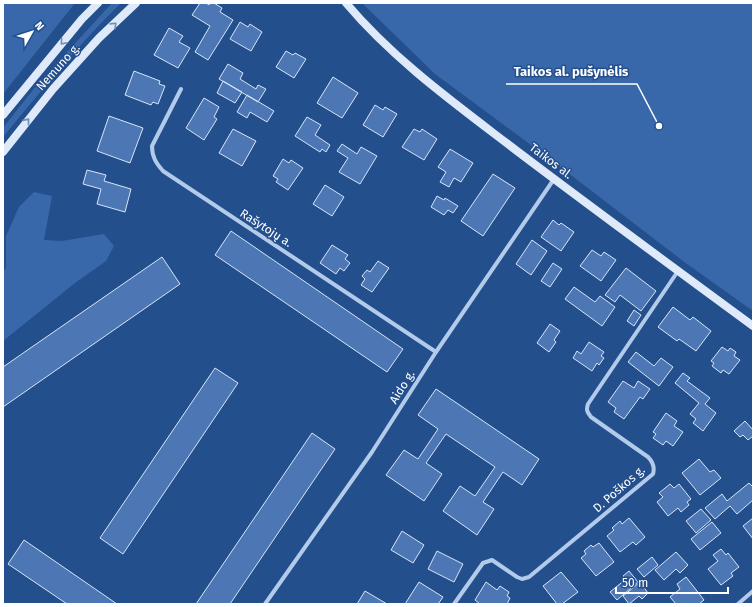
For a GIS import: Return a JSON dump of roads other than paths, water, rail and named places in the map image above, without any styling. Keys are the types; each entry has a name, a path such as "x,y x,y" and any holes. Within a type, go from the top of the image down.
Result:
{"main road":[{"name":"Nemuno g.","path":"3,115 82,19 98,3"},
{"name":"Nemuno g.","path":"3,152 53,89 100,38 136,3"},
{"name":"Taikos al.","path":"346,3 357,17 405,64 431,86 753,326"}],"street":[{"name":"Rašytojų a.","path":"181,89 152,146 155,161 163,171 436,352"},
{"name":"Aido g.","path":"266,602 372,452 436,352 554,179"},
{"name":"D. Poškos g.","path":"454,604 483,563 492,560 517,577 522,579 529,577 653,474 654,464 648,457 591,417 587,413 587,409 592,397 678,270"},
{"path":"738,604 753,591"},
{"path":"266,602 272,604"}],"place":[{"name":"Taikos al. pušynėlis","path":"659,126"}]}
